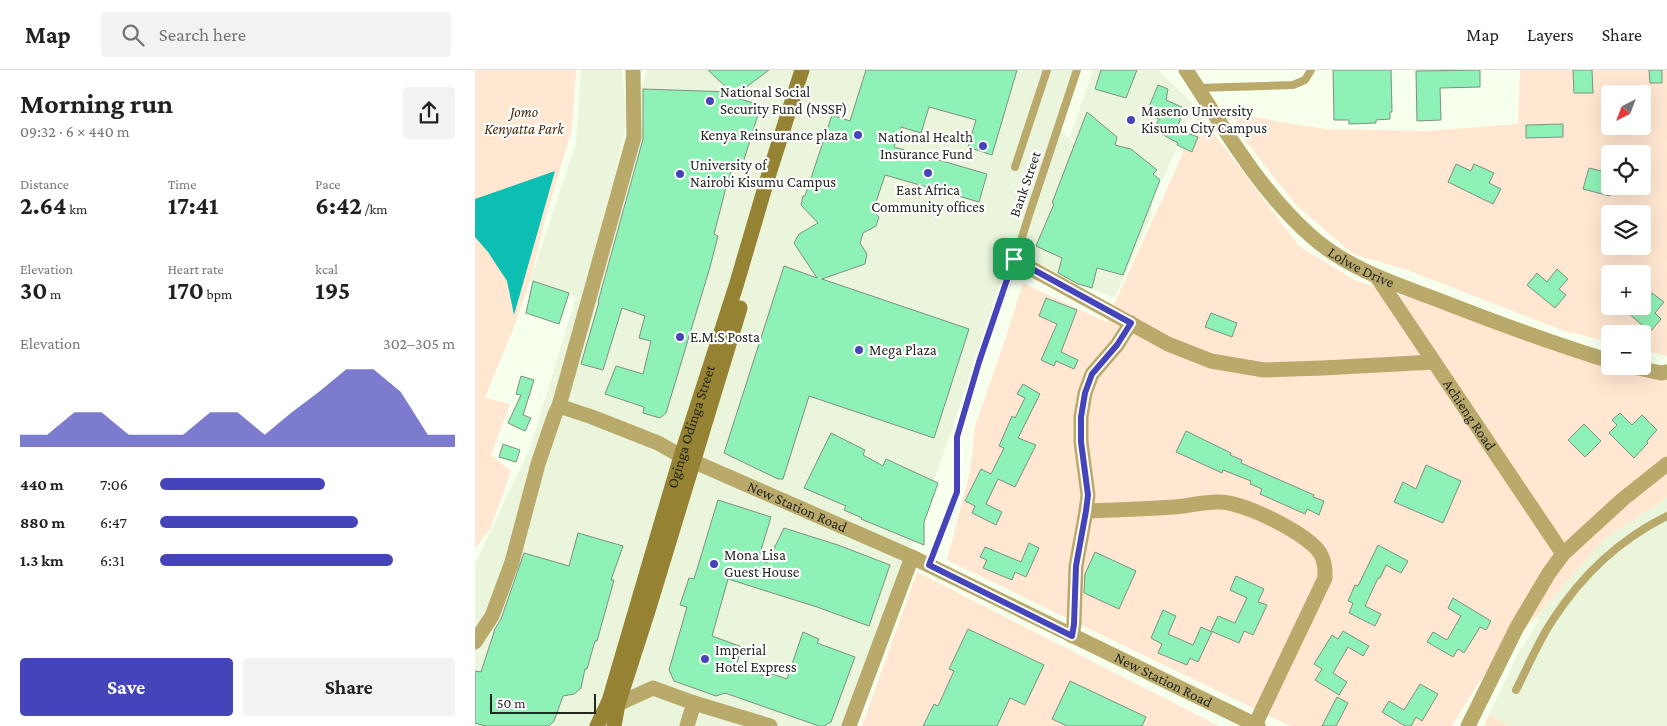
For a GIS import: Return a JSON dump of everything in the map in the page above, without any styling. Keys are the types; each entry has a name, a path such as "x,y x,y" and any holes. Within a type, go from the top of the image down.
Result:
{"main road":[{"name":"Oginga Odinga Street","path":"597,726 614,702 648,612 687,459 768,177 803,70"},
{"name":"Oginga Odinga Street","path":"687,459 813,70"},
{"name":"Oginga Odinga Street","path":"613,726 614,702"}],"street":[{"path":"475,642 492,616 512,562 538,464 559,406 634,137 633,70"},
{"name":"Lolwe Drive","path":"1187,70 1251,169 1279,203 1312,237 1349,263 1377,277 1547,342 1601,359"},
{"path":"1014,259 1168,344 1211,361 1265,370 1434,362"},
{"name":"Achieng Road","path":"1377,277 1563,554"},
{"path":"1072,636 1076,566 1088,495 1081,442 1081,417 1085,393 1092,374 1117,345 1131,323"},
{"path":"1651,371 1667,372"},
{"name":"New Station Road","path":"559,406 658,443 687,459 913,557 1257,725"},
{"path":"1468,726 1517,627 1549,573 1563,554 1623,499 1667,464"},
{"path":"1086,511 1175,507 1218,502 1234,503 1283,525 1307,539 1319,553 1325,566 1325,578 1257,725"},
{"path":"849,726 913,557"},
{"path":"614,702 653,688 694,703 770,726"},
{"path":"687,726 694,703"}],"lane":[{"path":"1015,167 1047,70"},
{"name":"Bank Street","path":"929,565 957,492 957,437 979,362 1077,70"},
{"path":"1198,88 1293,85 1305,80 1311,70"},
{"path":"1516,690 1551,623 1574,590 1599,562 1628,540 1667,516"}],"shaded area":[{"path":"581,70 622,70 627,122 616,167 647,70 1073,70 1057,128 1119,182 1070,137 1093,70 1158,70 1193,104 1164,178 1132,193 1153,212 1115,297 1009,262 850,726 475,726 475,564 530,448 576,297 530,281 576,144"},
{"path":"1667,487 1667,726 1484,726 1520,649 1524,646 1538,621 1535,614 1568,569"}],"green space":[{"name":"Jomo Kenyatta Park","path":"475,70 576,70 572,129 545,220 530,281 514,327 485,398 510,404 491,455 511,471 491,527 475,549"},
{"path":"1520,70 1667,70 1667,356 1651,352 1651,325 1601,325 1601,340 1564,331 1407,270 1353,254 1296,205 1241,135 1235,114 1324,129 1427,131 1518,124"},
{"path":"1199,114 1299,246 1354,280 1601,359 1601,375 1651,375 1651,372 1667,376 1667,498 1605,538 1479,682 1452,726 1290,726 947,560 970,472 975,426 1023,283 1106,322"},
{"path":"917,572 1219,726 862,726"},
{"path":"1489,714 1508,725 1509,726 1484,726"}],"water":[{"path":"555,171 514,315 507,281 488,252 475,237 475,199"}],"building":[{"path":"708,70 769,70 733,97 761,105 742,166 734,164 727,184 714,234 718,236 710,267 666,413 660,418 643,413 644,407 605,394 616,366 643,374 651,341 639,338 645,316 622,308 603,370 581,364 643,139 643,89 731,92"},
{"path":"866,70 1017,70 992,155 968,147 976,120 929,107 921,133 901,127 894,147 987,174 979,202 885,175 873,211 879,217 876,226 863,233 860,243 867,254 865,264 822,279 969,329 934,438 809,396 783,479 778,479 724,453 784,266 817,278 794,243 799,234 818,223 801,205 803,196 805,196 832,115 850,121"},
{"path":"1101,70 1137,70 1126,98 1095,89"},
{"path":"1333,70 1391,70 1392,112 1390,112 1390,119 1376,120 1376,123 1349,124 1349,120 1334,120"},
{"path":"1480,70 1480,87 1440,88 1441,120 1417,121 1416,71"},
{"path":"1573,70 1592,70 1593,93 1574,93"},
{"path":"1649,70 1662,70 1662,83 1650,83"},
{"path":"1158,85 1168,89 1166,100 1184,108 1177,129 1198,137 1192,152 1154,130 1159,119 1146,114"},
{"path":"1087,112 1117,137 1115,145 1131,149 1157,170 1153,174 1160,180 1123,275 1097,268 1092,288 1078,284 1058,273 1062,258 1036,246 1054,204 1052,203"},
{"path":"1563,124 1563,137 1526,138 1526,125"},
{"path":"1456,164 1471,171 1474,164 1494,173 1489,183 1501,189 1493,204 1448,182"},
{"path":"1589,168 1601,171 1601,194 1583,189"},
{"path":"1557,269 1568,279 1559,289 1566,295 1555,308 1527,285 1537,273 1547,282"},
{"path":"533,281 569,293 559,324 526,313"},
{"path":"1652,293 1664,302 1655,313 1661,319 1651,331 1651,325 1642,325 1630,315 1651,315"},
{"path":"1046,298 1077,310 1061,352 1078,360 1074,369 1056,361 1054,366 1041,360 1057,324 1039,316"},
{"path":"1211,313 1237,323 1232,337 1205,327"},
{"path":"521,376 534,380 523,415 531,418 525,431 508,423 521,395 516,394"},
{"path":"1023,384 1040,394 1018,438 1036,445 1015,487 998,479 986,504 1002,512 996,525 972,513 975,506 965,501 981,469 991,474 1004,448 999,446 1012,416 1015,418 1025,398 1017,394"},
{"path":"1620,413 1632,425 1642,415 1657,430 1634,458 1609,433 1617,425 1612,420"},
{"path":"1584,424 1601,441 1585,457 1568,440"},
{"path":"1186,431 1231,453 1230,455 1242,460 1241,463 1324,501 1319,515 1307,509 1305,514 1260,494 1262,489 1250,484 1251,481 1223,470 1222,473 1176,452"},
{"path":"831,433 865,450 863,455 883,466 886,459 938,483 924,522 924,545 861,519 844,510 846,506 804,488"},
{"path":"503,444 520,450 516,462 499,457"},
{"path":"1426,465 1461,481 1443,523 1394,502 1403,482 1416,489"},
{"path":"718,500 771,517 758,560 767,563 784,528 838,545 890,565 869,626 817,607 728,579 712,636 742,647 736,666 765,676 766,672 787,679 803,632 819,639 817,643 855,657 831,722 824,726 819,726 725,693 716,696 674,681 669,670 687,607 680,605 689,578 694,579"},
{"path":"578,533 623,546 611,580 614,580 597,641 595,641 587,669 585,669 581,688 574,694 563,696 554,721 549,726 485,726 475,723 475,671 481,672 524,553 569,566"},
{"path":"1029,543 1039,548 1026,577 1015,572 1012,580 983,568 987,560 980,557 985,547 1021,562"},
{"path":"1378,545 1408,561 1401,573 1386,565 1380,578 1378,578 1365,606 1381,614 1375,626 1349,613 1353,603 1348,601 1355,585 1358,586"},
{"path":"1095,552 1136,571 1119,609 1084,593 1085,574"},
{"path":"1236,576 1264,589 1258,602 1267,605 1253,635 1244,631 1239,643 1211,631 1218,616 1235,623 1247,598 1230,590"},
{"path":"1453,598 1491,621 1486,630 1480,627 1464,653 1458,649 1453,657 1427,642 1433,632 1447,640 1461,616 1448,608"},
{"path":"1163,610 1176,616 1168,634 1193,645 1201,627 1212,632 1198,662 1190,658 1187,665 1158,653 1162,644 1151,638"},
{"path":"968,629 1044,665 1025,705 1010,698 997,726 923,726 934,704 938,706 954,671 949,669"},
{"path":"1343,631 1369,646 1363,656 1348,647 1333,673 1347,682 1339,695 1315,680 1322,669 1314,664 1332,635 1338,639"},
{"path":"1070,681 1146,717 1142,726 1067,726 1052,719"},
{"path":"1420,684 1438,694 1422,721 1416,717 1411,726 1405,726 1382,712 1389,701 1404,710"},
{"path":"1337,697 1348,703 1336,726 1322,726"}],"place":[{"name":"National Social Security Fund (NSSF)","path":"710,101"},
{"name":"Maseno University Kisumu City Campus","path":"1131,120"},
{"name":"Kenya Reinsurance plaza","path":"858,135"},
{"name":"National Health Insurance Fund","path":"983,146"},
{"name":"East Africa Community offices","path":"928,173"},
{"name":"University of Nairobi Kisumu Campus","path":"680,174"},
{"name":"E.M.S Posta","path":"680,337"},
{"name":"Mega Plaza","path":"859,350"},
{"name":"Mona Lisa Guest House","path":"714,564"},
{"name":"Imperial Hotel Express","path":"705,659"}],"route":[{"path":"1014,259 1131,323 1117,345 1092,374 1085,393 1081,417 1081,442 1088,495 1074,580 1075,608 1072,636 929,565 957,492 957,437 993,318 1014,259"}]}
